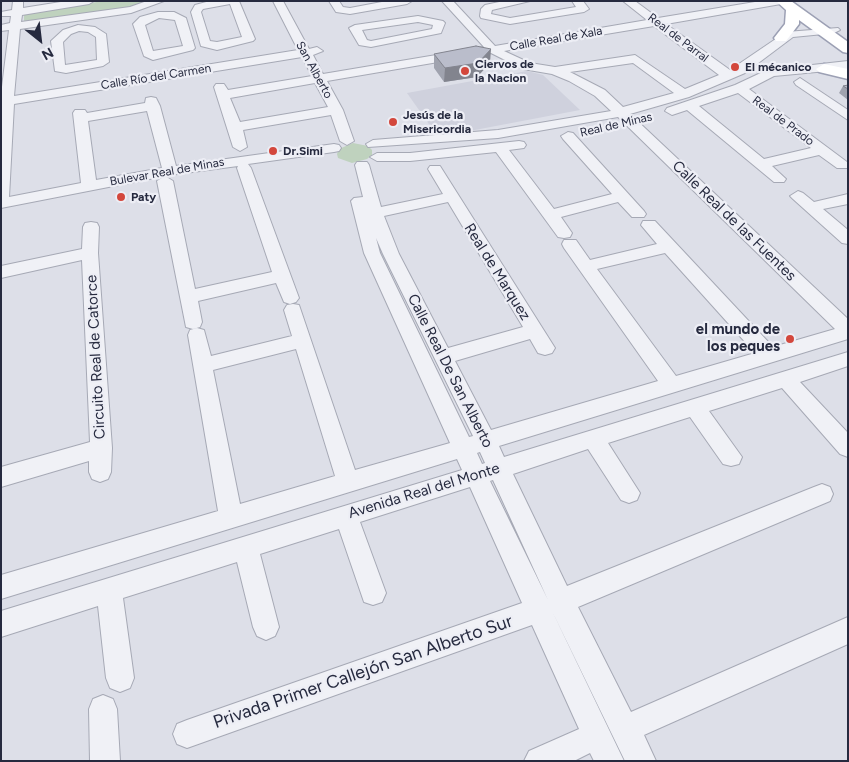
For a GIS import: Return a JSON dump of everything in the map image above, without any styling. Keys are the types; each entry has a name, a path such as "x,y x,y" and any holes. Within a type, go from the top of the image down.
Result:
{"main road":[{"path":"787,4 828,30 848,39"},
{"path":"781,38 792,24 787,4"},
{"path":"828,30 848,50"},
{"path":"824,69 848,74"}],"street":[{"path":"227,1 199,8 196,12 205,44 217,46 236,44 249,39 234,1"},
{"name":"San Alberto","path":"278,1 310,52 332,77 352,115"},
{"name":"San Alberto","path":"288,1 310,52 318,80 336,110 353,151"},
{"path":"334,1 340,10 350,11 408,1"},
{"path":"447,1 492,49 513,62 555,71 635,59 687,100 779,179"},
{"path":"486,16 486,10 489,7 525,1"},
{"path":"439,23 437,31 429,34 371,44 363,43 355,28 418,19 439,23 486,16 510,21 584,9 577,1"},
{"name":"Real de Parral","path":"628,1 728,75"},
{"path":"1,14 18,6 83,2"},
{"path":"7,27 78,23 157,2 158,15"},
{"name":"Calle Real de Xala","path":"235,127 222,91 318,80 656,22 787,4"},
{"path":"1,199 7,27 18,6"},
{"path":"158,15 174,15 180,18 189,48 153,56 148,53 139,24 144,19 158,15"},
{"path":"78,23 102,36 103,62 66,69 59,68 57,41 78,23"},
{"name":"Real de Minas","path":"687,100 760,56 781,38 790,34 828,30"},
{"name":"Calle Río del Carmen","path":"4,102 310,52"},
{"name":"Real de Minas","path":"621,196 563,137 687,100 740,88 770,73 824,69 848,65"},
{"name":"Calle Real de las Fuentes","path":"555,71 588,86 626,117 848,331"},
{"path":"800,82 848,116"},
{"name":"Real de Prado","path":"740,88 822,150"},
{"path":"89,185 81,115 152,104 168,176 188,297 204,365 231,517"},
{"path":"240,146 235,127 336,110"},
{"name":"Real de Minas","path":"353,151 626,117"},
{"path":"353,151 410,157 500,148 529,143"},
{"path":"500,148 551,215 672,385"},
{"path":"822,150 842,165"},
{"name":"Real de Prado","path":"762,164 822,150"},
{"name":"Bulevar Real de Minas","path":"1,215 168,176 353,151"},
{"name":"Bulevar Real de Minas","path":"1,203 89,185 244,168 353,151"},
{"name":"Calle Real De San Alberto","path":"353,151 390,254 498,468 603,748"},
{"name":"Calle Real De San Alberto","path":"353,151 372,253 463,448 550,606 625,729 640,761"},
{"path":"244,168 303,340 348,483"},
{"name":"Real de Marquez","path":"435,169 534,331 443,357"},
{"path":"551,215 621,196 770,356"},
{"path":"798,196 848,239"},
{"path":"375,212 451,197"},
{"path":"811,207 848,199"},
{"path":"90,253 91,227"},
{"path":"587,266 668,247"},
{"name":"Circuito Real de Catorce","path":"1,272 90,253 101,448 1,478"},
{"path":"188,297 281,276"},
{"path":"534,331 545,348"},
{"name":"Avenida Real del Monte","path":"1,587 848,331"},
{"path":"204,365 303,340"},
{"name":"Avenida Real del Monte","path":"1,624 109,592 848,359"},
{"path":"785,378 848,448"},
{"path":"694,407 731,457"},
{"path":"593,439 629,493"},
{"path":"100,472 101,448"},
{"name":"Privada Primer Callejón San Alberto Sur","path":"187,734 550,606 822,494"},
{"path":"346,516 374,593"},
{"path":"246,548 266,627"},
{"path":"109,592 120,678"},
{"path":"625,729 848,630"},
{"path":"103,709 106,761"},
{"path":"539,761 603,748"}],"shaded area":[{"path":"527,71 543,75 580,110 438,137 407,93"}],"green space":[{"path":"103,1 151,1 126,8 24,21 24,15 28,13"},
{"path":"353,143 368,146 372,150 372,155 367,159 352,163 338,158 339,149"}],"building":[{"path":"476,46 491,49 478,63 445,68 434,54"}],"place":[{"name":"El mécanico","path":"735,67"},
{"name":"Ciervos de la Nacion","path":"465,71"},
{"name":"Jesús de la Misericordia","path":"393,122"},
{"name":"Dr.Simi","path":"273,151"},
{"name":"Paty","path":"121,197"},
{"name":"el mundo de los peques","path":"790,339"}]}
